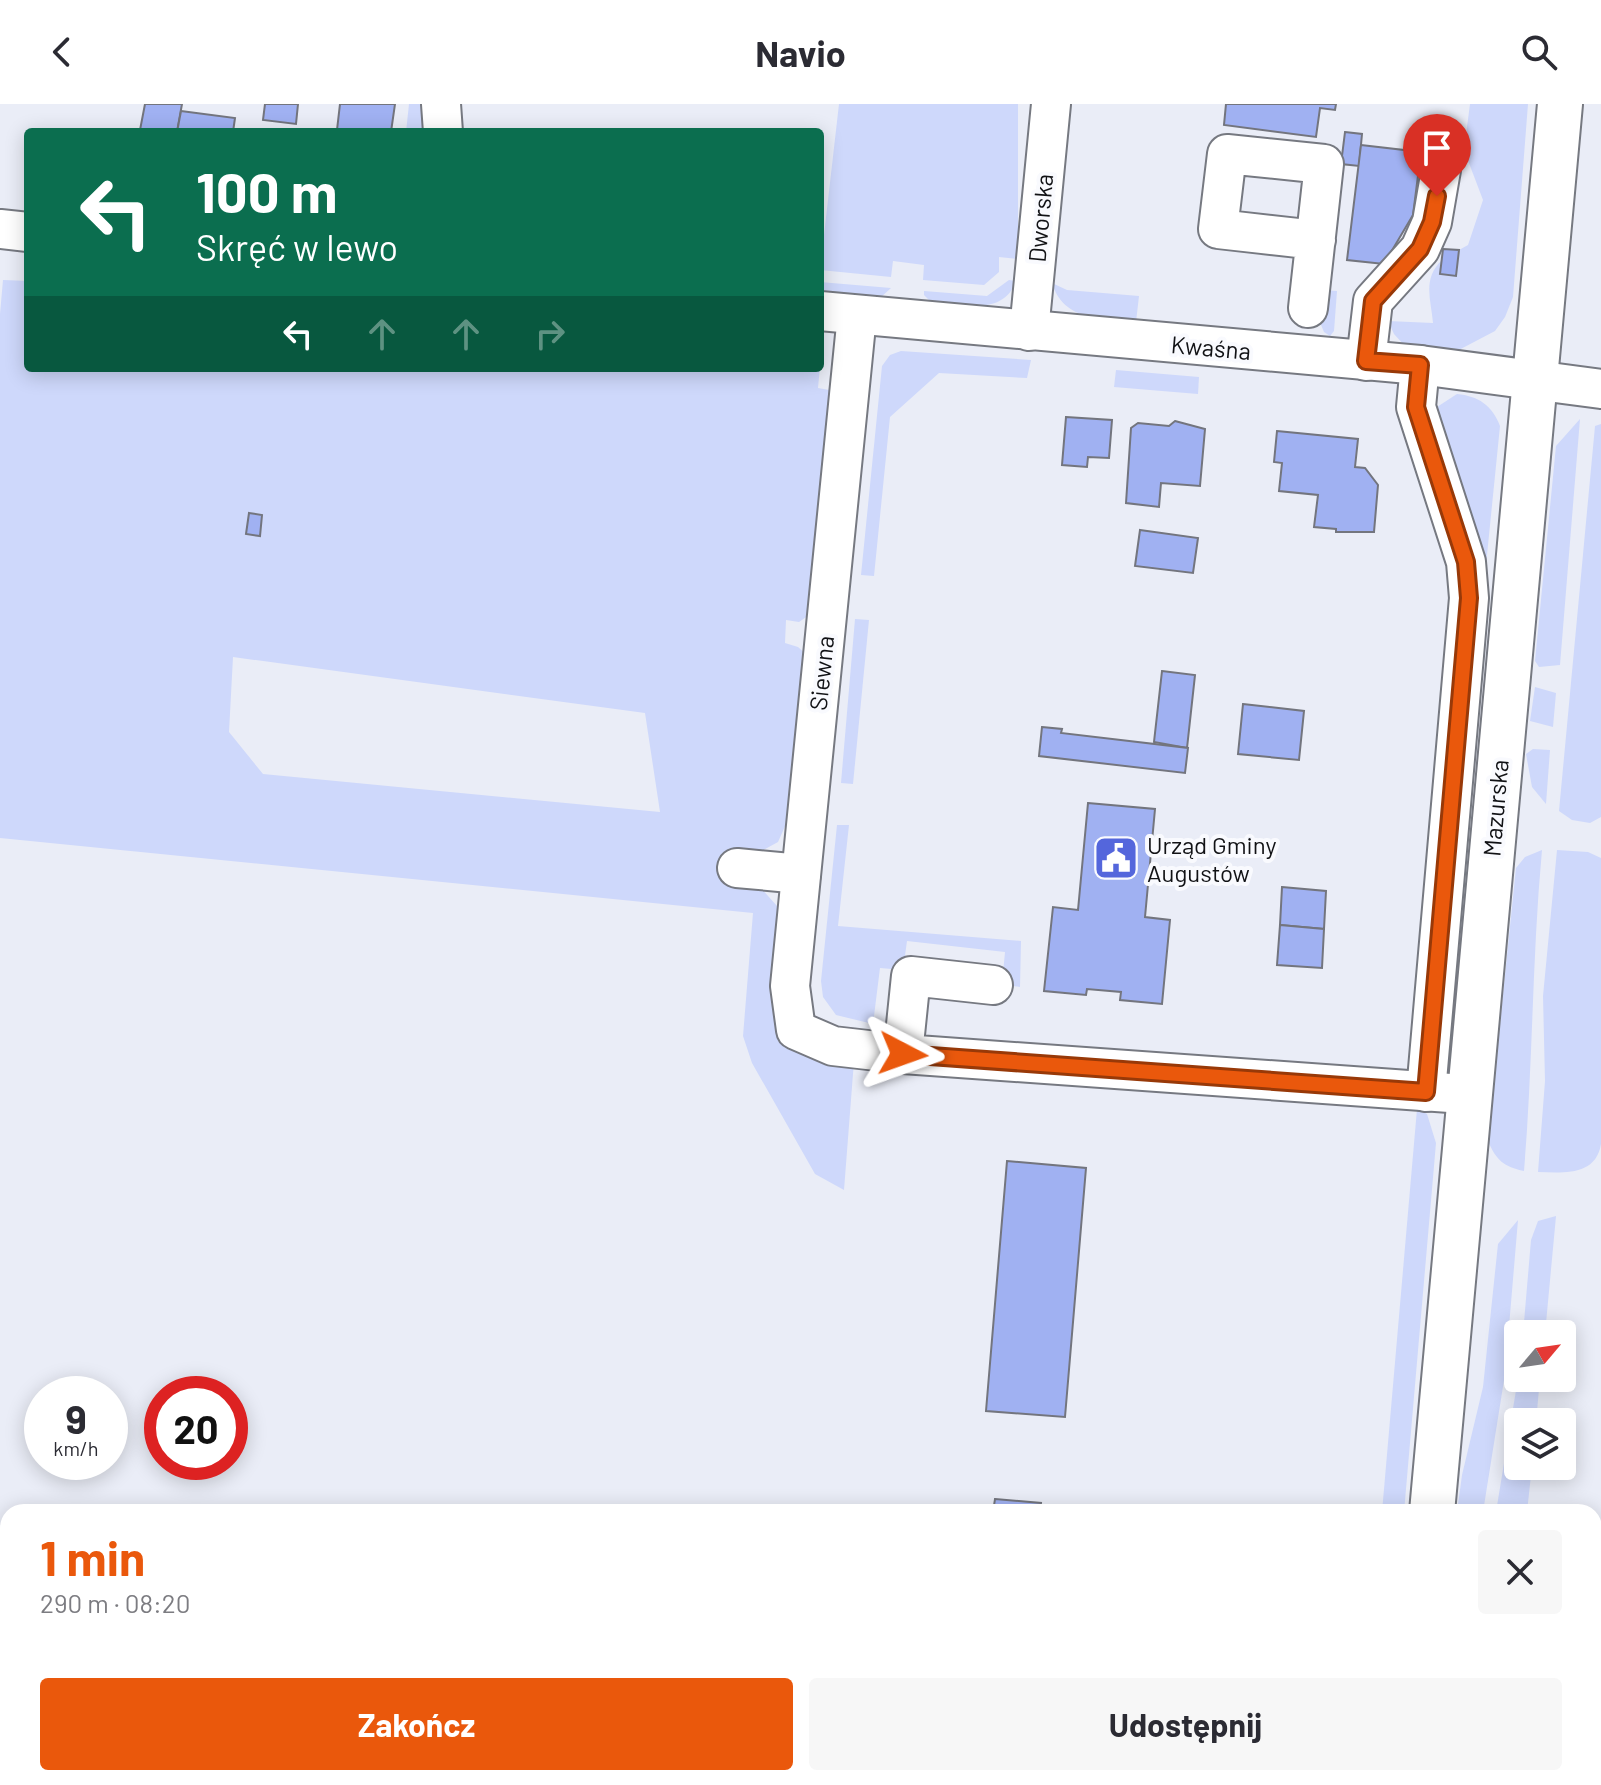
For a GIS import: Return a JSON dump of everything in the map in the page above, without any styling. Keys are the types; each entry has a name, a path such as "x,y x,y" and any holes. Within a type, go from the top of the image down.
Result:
{"main road":[{"name":"Mazurska","path":"1432,1504 1447,1093 1534,381 1560,104"}],"street":[{"path":"441,104 443,128"},
{"name":"Dworska","path":"1029,331 1051,104"},
{"path":"1366,361 1373,301 1420,249 1432,222 1441,170"},
{"path":"0,229 24,232"},
{"path":"1308,308 1316,240"},
{"name":"Kwaśna","path":"838,313 1420,365 1601,389"},
{"name":"Siewna","path":"838,313 801,874 790,986 796,1030 833,1046 903,1054"},
{"path":"993,985 911,976 903,1054 1447,1093 1469,598 1466,562 1416,407 1420,365"},
{"path":"737,868 801,874"}],"shaded area":[{"path":"409,104 424,104 427,128 406,128"},
{"path":"839,104 1018,104 1018,259 999,257 999,272 984,285 923,280 924,265 893,261 891,277 824,270 824,235"},
{"path":"1470,104 1528,104 1513,297 1495,331 1455,352 1405,346 1388,321 1433,323 1429,290 1432,274 1442,260 1441,274 1456,275 1459,250 1468,245 1483,200 1464,150"},
{"path":"3,280 24,281 24,372 820,372 818,388 835,391 812,613 799,622 786,620 785,643 798,647 807,655 790,815 778,842 756,854 759,886 777,906 781,925 773,993 854,1061 844,1190 815,1174 752,1063 743,1036 753,913 0,838 0,314","holes":["233,657 645,713 660,812 263,774 229,732"]},
{"path":"1009,280 1016,281 1010,293 990,304 953,304 929,300 924,295 924,291 987,296"},
{"path":"824,282 891,288 880,298 824,291"},
{"path":"1052,283 1067,290 1139,296 1136,322 1086,316 1075,311 1065,305"},
{"path":"1322,290 1337,291 1334,331 1330,336 1324,332 1319,320"},
{"path":"901,351 1031,360 1027,378 939,373 890,417 874,576 861,575 882,366 890,355"},
{"path":"1116,370 1199,377 1198,394 1114,387"},
{"path":"1457,394 1483,403 1493,412 1500,426 1486,565 1483,566 1435,415 1437,407"},
{"path":"1580,419 1560,665 1539,667 1535,661 1556,446"},
{"path":"1601,424 1601,817 1590,823 1572,820 1559,811 1595,426"},
{"path":"855,619 869,620 853,784 841,783"},
{"path":"1535,687 1556,693 1553,727 1530,721"},
{"path":"1533,749 1550,750 1546,804 1532,787 1526,754"},
{"path":"837,825 849,825 838,926 1021,941 1020,987 1002,984 1005,952 907,941 903,970 880,968 873,1024 836,1015 823,997 821,981"},
{"path":"1542,850 1524,1171 1502,1162 1488,1141 1516,868 1525,857"},
{"path":"1557,850 1588,852 1601,858 1601,1144 1593,1162 1585,1167 1568,1172 1538,1172 1545,1081 1543,996"},
{"path":"1417,1109 1427,1114 1436,1143 1405,1504 1383,1504"},
{"path":"1556,1216 1546,1320 1524,1320 1531,1240 1538,1221"},
{"path":"1518,1220 1510,1320 1504,1320 1504,1380 1484,1504 1458,1504 1483,1387 1498,1244"},
{"path":"1516,1392 1539,1392 1537,1408 1513,1408"},
{"path":"1504,1463 1504,1480 1530,1480 1528,1504 1497,1504"}],"building":[{"path":"145,104 182,104 178,128 140,128"},
{"path":"265,104 298,104 296,124 263,120"},
{"path":"340,104 395,104 392,128 337,128"},
{"path":"1226,104 1336,104 1335,110 1320,108 1316,137 1224,125"},
{"path":"181,111 235,118 234,128 178,128"},
{"path":"1345,132 1362,134 1359,166 1341,164"},
{"path":"1361,145 1421,152 1413,215 1384,264 1347,260"},
{"path":"1443,249 1459,250 1456,276 1440,274"},
{"path":"1066,417 1112,420 1109,458 1088,457 1087,467 1062,465"},
{"path":"1175,421 1205,429 1200,486 1161,483 1159,507 1126,503 1131,428 1138,423 1169,426"},
{"path":"1277,431 1358,439 1355,467 1365,468 1378,485 1374,532 1336,532 1336,529 1314,527 1318,495 1279,491 1282,463 1274,462"},
{"path":"249,513 262,515 260,536 246,534"},
{"path":"1140,530 1198,538 1193,573 1135,566"},
{"path":"1162,671 1195,675 1187,748 1154,742"},
{"path":"1243,704 1304,711 1299,760 1238,754"},
{"path":"1042,727 1062,729 1061,733 1188,748 1185,773 1039,756"},
{"name":"Urząd Gminy Augustów","path":"1088,803 1155,809 1145,917 1170,920 1162,1004 1120,1000 1121,992 1087,989 1086,995 1044,991 1053,907 1078,910"},
{"path":"1282,887 1326,891 1324,929 1280,925"},
{"path":"1280,925 1324,929 1322,968 1277,965"},
{"path":"1007,1161 1086,1168 1065,1417 986,1411"},
{"path":"995,1499 1041,1503 1041,1504 994,1504"}],"place":[{"name":"Urząd Gminy Augustów","path":"1116,858"}],"route":[{"path":"903,1054 1426,1092 1469,598 1466,562 1416,407 1420,365 1366,361 1373,301 1420,249 1432,222 1437,196"}]}
